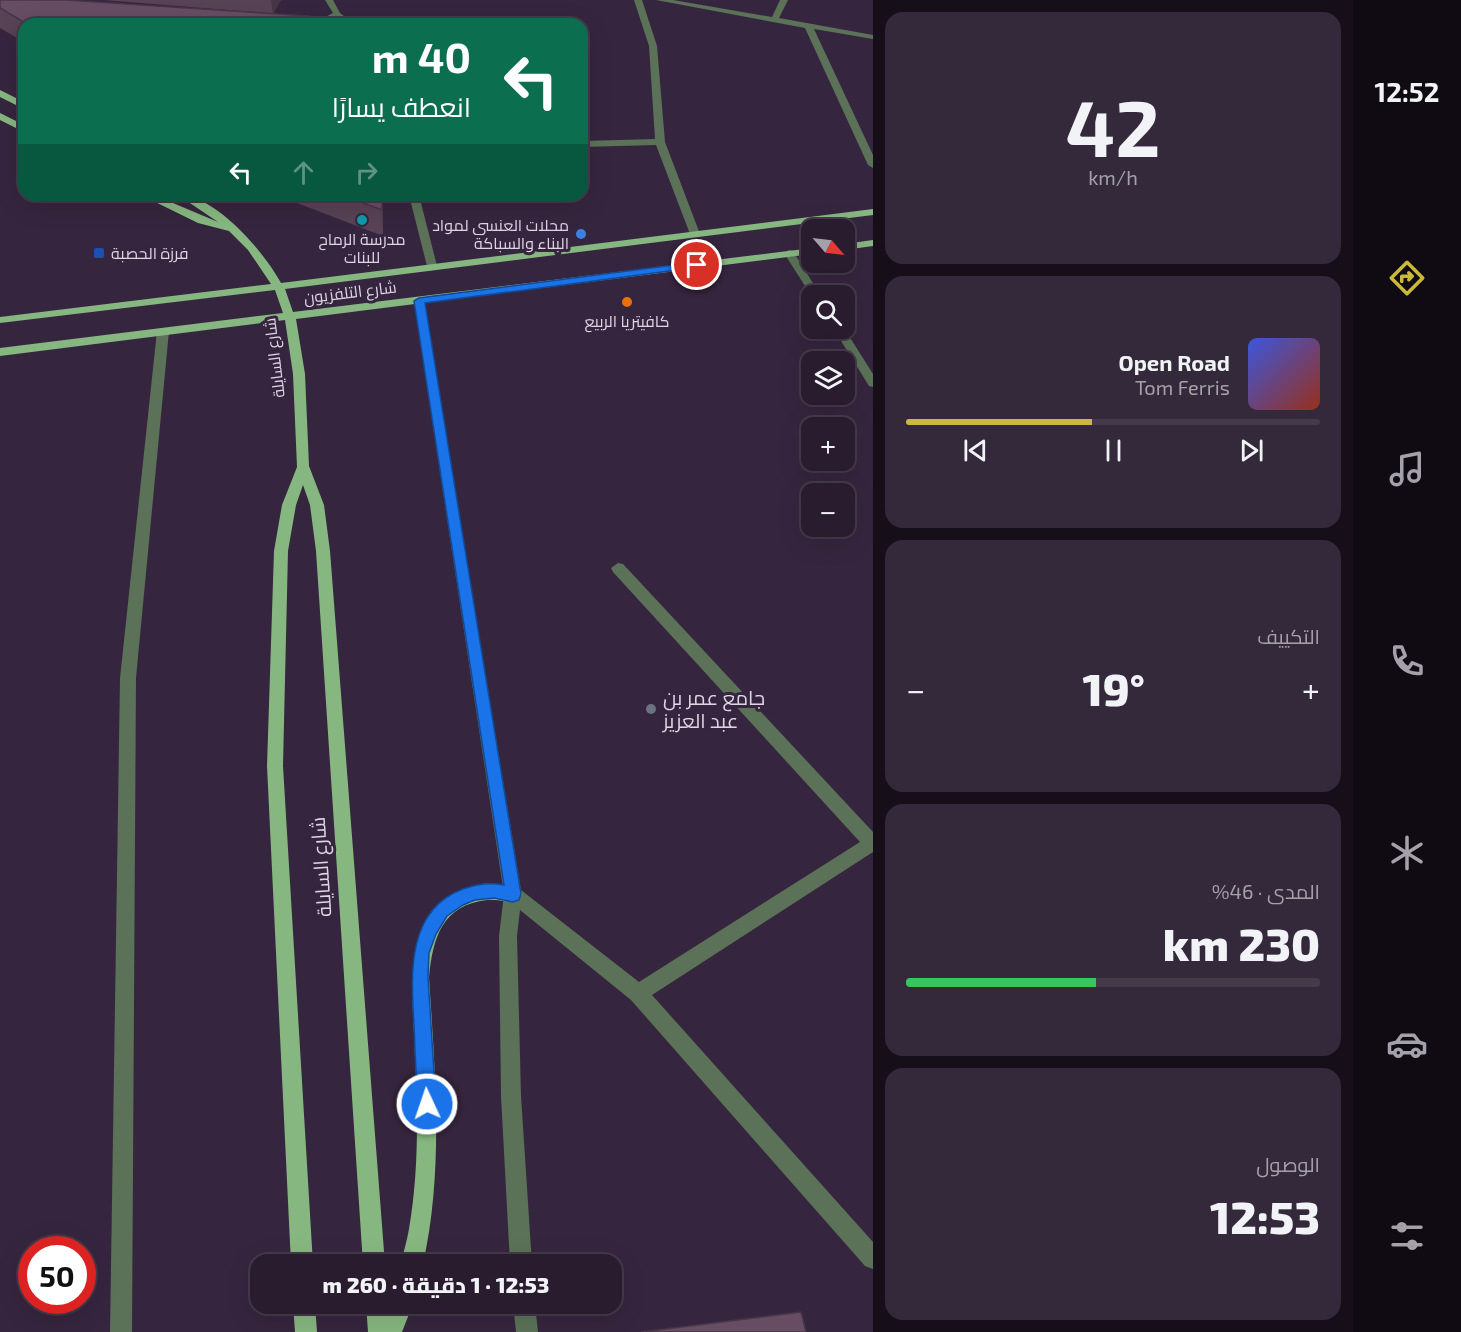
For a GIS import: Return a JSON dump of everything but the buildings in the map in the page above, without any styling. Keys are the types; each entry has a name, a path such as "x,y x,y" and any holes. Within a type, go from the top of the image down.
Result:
{"main road":[{"path":"0,93 18,103"},
{"path":"0,116 18,126"},
{"name":"شارع السايلة","path":"159,201 202,221 230,228"},
{"name":"شارع السايلة","path":"193,201 215,215 255,251 275,277 289,308 297,350 303,468 317,505 323,551 373,1254"},
{"name":"شارع التلفزيون","path":"0,320 179,300 432,266 873,212"},
{"path":"855,245 873,243"},
{"name":"شارع التلفزيون","path":"0,352 801,252"},
{"name":"شارع السايلة","path":"301,1254 274,766 281,551 289,505 303,468"},
{"path":"415,1254 419,1239 426,1180 428,1125 420,977 421,953 429,930 441,910 457,899 475,892 494,890 513,894"},
{"path":"305,1314 306,1332"},
{"path":"378,1314 379,1332"},
{"path":"391,1332 398,1314"}],"street":[{"path":"329,0 337,14 342,18"},
{"path":"638,0 653,46 660,142 695,234"},
{"path":"660,0 873,37"},
{"path":"775,19 784,0"},
{"path":"329,18 337,14"},
{"path":"808,25 873,165"},
{"path":"588,144 660,142"},
{"path":"416,201 432,266"},
{"path":"789,253 809,285"},
{"path":"419,301 513,894 508,936 511,1096 520,1254"},
{"path":"121,1332 128,678 163,331"},
{"path":"845,339 873,383"},
{"path":"618,568 872,843 638,993"},
{"path":"513,894 638,993 873,1258"},
{"path":"525,1314 527,1332"}],"place":[{"name":"مدرسة الرماح للبنات","path":"362,220"},
{"name":"محلات العنسي لمواد البناء والسباكة","path":"581,234"},
{"name":"فرزة الحصبة","path":"99,253"},
{"name":"كافيتريا الربيع","path":"627,302"},
{"name":"جامع عمر بن عبد العزيز","path":"651,709"}],"route":[{"path":"427,1104 420,977 421,953 429,930 441,910 457,899 475,892 494,890 513,894 419,301 697,265"}]}
